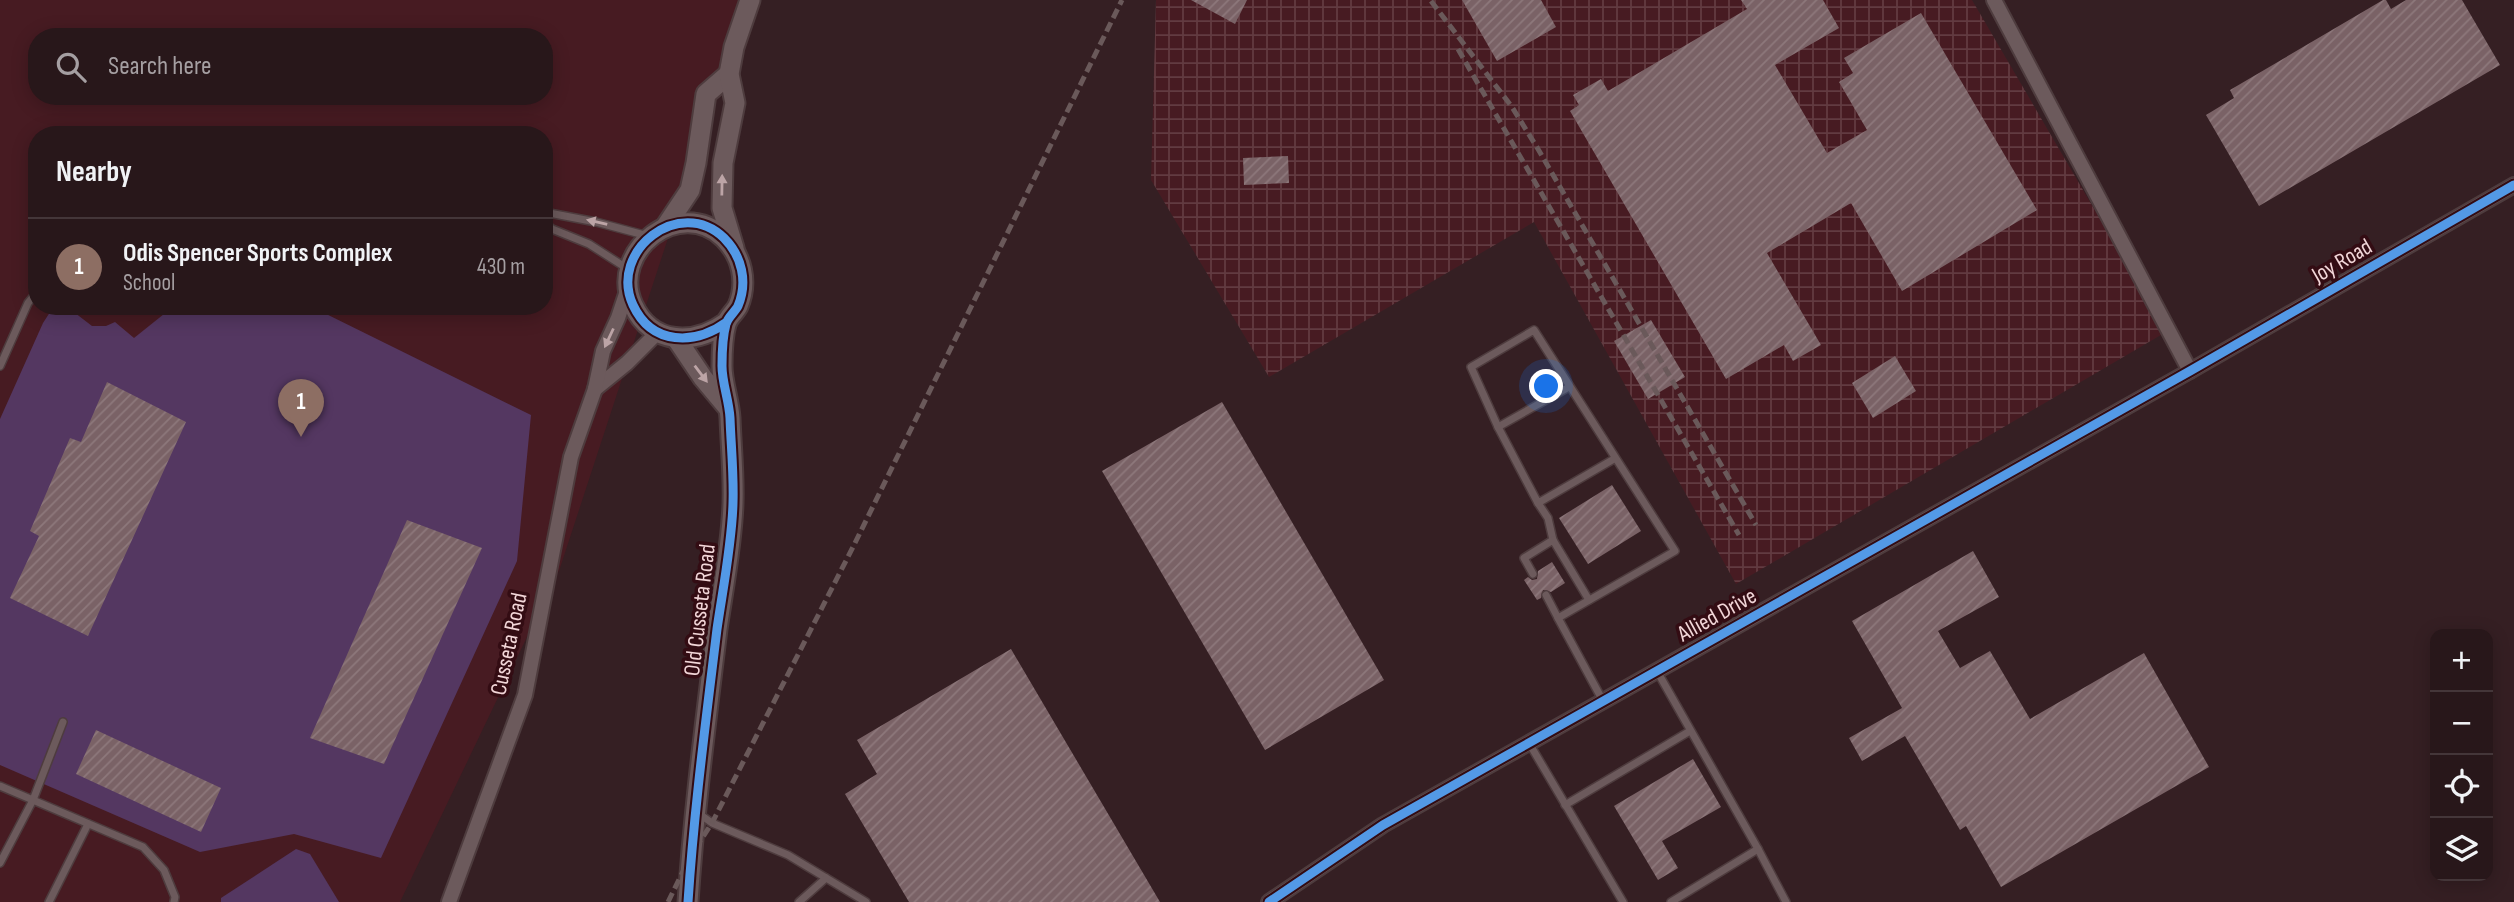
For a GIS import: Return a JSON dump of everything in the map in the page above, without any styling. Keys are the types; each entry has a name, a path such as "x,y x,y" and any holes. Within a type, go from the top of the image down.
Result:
{"street":[{"path":"595,389 667,335 694,338 712,333 727,322 737,307 743,290 743,270 722,208 723,163 735,103 729,74 734,47 750,0"},
{"path":"1994,0 2190,371"},
{"name":"Cusseta Road","path":"449,902 526,695 571,457 595,389 603,351 618,318 636,251 657,231 690,190 706,94 729,74"},
{"name":"Joy Road","path":"2190,371 2514,185"},
{"path":"657,231 685,223 705,226 722,236 736,251"},
{"path":"628,279 633,306 643,321 667,335 729,408"},
{"name":"Old Cusseta Road","path":"688,902 694,810 733,503 729,408 722,366 727,322"},
{"name":"Allied Drive","path":"1269,902 1383,825 2190,371"}],"lane":[{"path":"553,214 657,231"},
{"path":"553,229 589,244 628,279"},
{"path":"0,366 28,303"},
{"path":"1558,618 1675,551 1534,330 1471,367 1498,427 1548,518 1553,540 1589,600"},
{"path":"1498,427 1569,387"},
{"path":"1538,503 1614,459"},
{"path":"1533,574 1524,558 1553,540"},
{"path":"1546,595 1604,701"},
{"path":"1657,671 1787,902"},
{"path":"0,863 33,800 63,722"},
{"path":"1564,805 1690,731"},
{"path":"1529,743 1623,902"},
{"path":"0,786 143,847 164,870 176,897 174,902"},
{"path":"694,810 712,823 788,855 866,902"},
{"path":"48,902 88,824"},
{"path":"1671,902 1758,849"},
{"path":"800,902 827,878"}],"shaded area":[{"path":"0,0 746,0 560,568 400,902 0,902"},
{"path":"1156,0 1972,0 2166,332 1736,584 1534,222 1269,377 1151,180"},
{"path":"48,315 78,315 92,326 106,326 115,322 134,338 163,315 328,315 531,415 517,561 381,858 294,834 200,852 0,765 0,419"},
{"path":"296,849 310,854 339,902 221,902 221,898"}],"building":[{"path":"1191,0 1247,0 1235,24"},
{"path":"1462,0 1541,0 1556,27 1497,61"},
{"path":"1741,0 1823,0 1839,28 1775,65 1827,153 1867,130 1839,82 1853,73 1844,58 1921,13 2037,210 1902,291 1851,203 1767,253 1821,345 1793,361 1784,345 1726,379 1570,111 1579,105 1573,95 1601,79 1608,91 1747,9"},
{"path":"2386,0 2391,9 2406,0 2462,0 2500,65 2259,206 2206,115 2234,98 2230,90"},
{"path":"1288,156 1289,183 1244,185 1243,158"},
{"path":"1651,320 1685,377 1648,399 1614,341"},
{"path":"1895,356 1916,391 1873,418 1852,383"},
{"path":"107,382 186,422 88,636 10,598 39,536 30,531 70,438 81,442"},
{"path":"1222,402 1384,680 1265,750 1102,471"},
{"path":"1612,485 1641,531 1588,564 1559,518"},
{"path":"407,520 482,548 384,764 310,738"},
{"path":"1973,551 1999,597 1938,631 1960,668 1990,651 2030,719 2144,653 2209,767 2001,887 1966,826 1960,830 1905,736 1862,761 1849,738 1902,708 1852,621"},
{"path":"1552,562 1565,583 1551,592 1543,590 1541,598 1537,600 1524,580 1528,577 1537,579 1538,571"},
{"path":"1011,649 1160,902 909,902 845,794 877,774 857,740"},
{"path":"96,730 221,788 201,832 76,774"},
{"path":"1693,759 1721,807 1662,841 1678,868 1658,880 1614,806"}],"railway":[{"path":"668,902 691,855 712,823 853,547 1122,0"},
{"path":"1431,1 1512,107 1756,525"},
{"path":"1458,49 1739,535"}],"cycle path":[{"path":"1269,902 1383,825 2190,371 2514,185"},
{"path":"688,902 701,765 732,518 730,418 722,372 723,344 725,328 726,324 727,321 741,297 743,279 739,261 730,245 706,226 688,223 669,226 653,235 639,249 630,266 628,285 633,305 651,328 663,334 688,338 715,330 727,322"}],"place":[{"name":"Odis Spencer Sports Complex","path":"301,437"}]}
